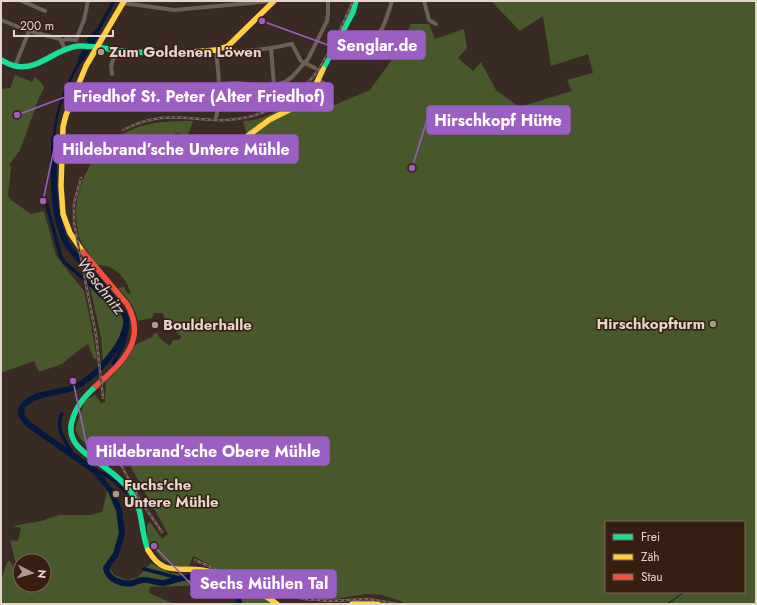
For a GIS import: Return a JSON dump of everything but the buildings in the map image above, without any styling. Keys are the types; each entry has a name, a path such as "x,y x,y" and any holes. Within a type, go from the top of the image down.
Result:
{"main road":[{"path":"1,60 15,66 26,67 35,65 65,49 79,44 132,52 192,52 216,50 225,48 273,1"},
{"path":"170,142 199,148 216,147 245,138 276,117 304,104 309,100 353,12 356,1"},
{"path":"124,2 90,56 79,80 64,121 61,184 63,217 66,227 72,238 97,269 125,300 133,319 134,334 133,342 126,356 119,365 85,397 77,408 73,415 71,424 72,439 84,453 118,477 132,493 142,516 147,549 152,557 158,562 171,568 204,570 236,581 259,591 277,604"},
{"path":"79,44 88,50 90,56"},
{"path":"352,604 378,604"}],"street":[{"path":"22,1 37,6 45,11"},
{"path":"62,41 66,39 79,44 88,1"},
{"path":"124,2 174,10 227,3 273,1"},
{"path":"218,84 238,83 263,86 274,85 285,82 292,77 305,63 327,21 328,1"},
{"path":"332,53 369,43 374,40 386,20 392,1"},
{"path":"424,1 429,20 436,24"},
{"path":"1,20 29,31 56,37 62,41 65,49"},
{"path":"15,66 29,31"},
{"path":"225,48 230,50 246,50 271,48 292,44 301,61 315,68"},
{"path":"271,48 274,85"},
{"path":"112,74 111,66 114,57 113,49"},
{"path":"216,50 218,84 218,105 216,118"},
{"path":"318,80 324,83 319,92"},
{"path":"210,139 240,139"}],"green space":[{"path":"491,1 756,1 756,604 406,604 381,595 366,594 336,599 313,598 280,589 264,581 216,568 193,556 189,566 174,566 163,560 147,541 147,525 150,522 162,539 168,534 127,460 117,464 106,459 82,441 76,431 85,401 95,395 101,403 105,402 106,382 119,369 135,345 152,337 157,332 160,338 170,346 173,340 179,340 181,338 181,336 176,332 174,325 166,321 162,313 154,313 152,318 138,321 131,303 118,288 124,287 128,294 131,293 123,277 114,269 103,265 97,265 80,240 76,219 77,203 80,187 86,172 95,159 105,147 118,137 140,126 170,121 193,121 188,135 175,133 173,145 192,151 192,161 206,162 210,153 232,145 247,136 243,121 254,120 274,113 300,94 315,79 306,99 323,110 370,90 396,54 411,24 429,24 435,39 464,29 467,48 458,58 473,71 481,62 496,90 519,107 572,91 567,80 593,73 588,54 551,66 543,16 520,31"},
{"path":"15,75 32,82 35,77 41,82 44,88 20,150 9,165 11,167 8,195 11,200 31,214 44,211 56,256 84,291 97,359 94,359 88,344 62,364 39,372 34,361 1,373 1,89 10,88"},
{"path":"88,278 121,314 124,323 116,345 103,362 101,337"},
{"path":"94,473 104,478 110,484 117,496 121,510 122,536 108,566 114,575 128,580 138,577 151,563 170,573 213,576 249,588 272,604 240,604 231,591 208,585 150,587 149,593 174,604 1,604 1,587 3,576 9,560 12,564 12,593 52,593 52,553 13,553 10,540 18,541 21,528 13,526 41,521 59,515 90,515 102,512 107,492"}],"water":[{"path":"112,1 116,1 94,41 87,41 86,40 98,27"},
{"path":"84,52 86,55 68,87 64,98 57,122 55,146 52,146 58,108 71,75"}],"waterway":[{"name":"Weschnitz","path":"81,59 96,34"},
{"name":"Weschnitz","path":"80,49 87,49"},
{"name":"Weschnitz","path":"54,139 55,202 64,238 71,250 124,314 126,324 124,333 117,347 94,374 72,388 45,394 32,399 22,407 21,415 28,424 95,471 111,491 119,510 122,533 116,554 106,568 107,572 113,579 124,583 133,583 140,580 163,583 190,577 206,579 235,588 239,604"},
{"path":"47,205 60,254 64,262 90,284 101,296 122,311"},
{"path":"113,363 123,346 127,326"},
{"path":"62,414 59,425 60,430 73,455"},
{"path":"95,471 108,476 126,492"},
{"path":"144,569 179,578"},
{"path":"667,604 683,593"}],"railway":[{"path":"123,130 135,124 158,118 215,120 246,118 260,114 287,101 299,92 319,69 335,40 353,1"},
{"path":"81,178 74,203 74,223 96,335 103,398"},
{"path":"120,463 140,500 162,532"},
{"path":"195,560 215,569 304,599 331,601 369,599 397,604"}],"traffic: fast":[{"path":"323,69 353,12 356,1"},
{"path":"1,60 15,66 24,67 78,46 92,46 133,52 191,52"},
{"path":"96,386 78,406 72,421 72,437 81,450 117,477 131,492 138,506 148,550"}],"traffic: slow":[{"path":"83,252 70,233 63,214 61,186 63,127 66,115 86,66 124,1"},
{"path":"191,52 216,50 228,46 274,1"},
{"path":"170,142 199,148 216,147 245,138 269,120 309,100 323,69"},
{"path":"148,550 155,560 165,567 212,572 251,588 277,604"},
{"path":"352,604 378,604"}],"traffic: jam":[{"path":"83,252 127,304 133,317 135,329 129,350 114,369 96,386"}],"place":[{"name":"Senglar.de","path":"262,21"},
{"name":"Zum Goldenen Löwen","path":"101,52"},
{"name":"Friedhof St. Peter (Alter Friedhof)","path":"17,115"},
{"name":"Hirschkopf Hütte","path":"412,168"},
{"name":"Hildebrand’sche Untere Mühle","path":"43,201"},
{"name":"Hirschkopfturm","path":"713,324"},
{"name":"Boulderhalle","path":"155,325"},
{"name":"Hildebrand’sche Obere Mühle","path":"73,381"},
{"name":"Fuchs'che Untere Mühle","path":"116,494"},
{"name":"Sechs Mühlen Tal","path":"154,546"}]}
